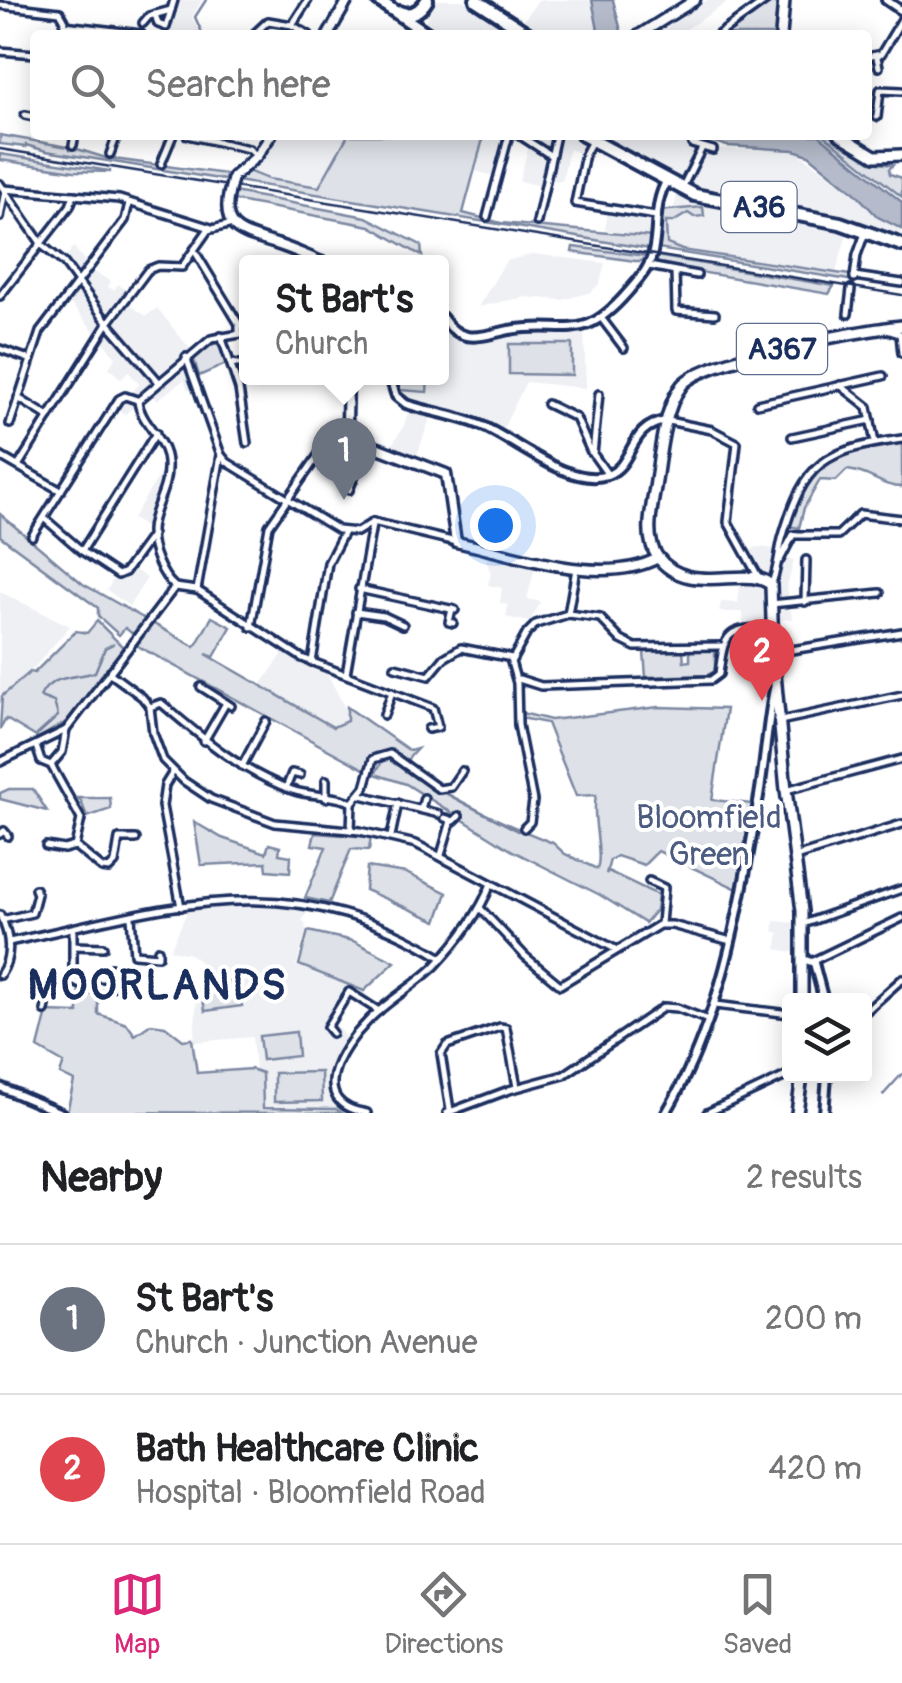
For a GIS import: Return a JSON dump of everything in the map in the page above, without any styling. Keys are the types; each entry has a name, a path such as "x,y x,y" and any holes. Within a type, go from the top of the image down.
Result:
{"highway":[{"path":"378,0 422,30"},
{"path":"476,0 522,30"},
{"path":"390,8 407,14 424,4"},
{"path":"424,4 422,23 426,30"},
{"name":"A36","path":"594,140 682,188 721,202 785,211 866,231 902,245"}],"main road":[{"path":"647,30 695,0"},
{"path":"781,30 784,0"},
{"path":"331,30 348,1"},
{"path":"268,140 257,156 233,177 227,210 233,224 244,234 302,255"},
{"path":"848,140 875,156 902,155"},
{"name":"A367","path":"658,558 650,541 650,526 668,421 678,392 696,373 803,344 902,326"},
{"path":"348,385 348,428 355,439 443,471 448,480 452,537 456,542 576,568 620,568 658,558 690,577 759,578 771,585 786,790 808,961 803,993"},
{"path":"794,1113 796,1083"}],"street":[{"path":"156,14 158,24 166,27 174,0"},
{"path":"292,25 308,0"},
{"path":"886,0 902,11"},
{"path":"725,30 768,1"},
{"path":"0,5 58,10 64,16 63,30"},
{"path":"144,23 148,17 171,10"},
{"path":"879,67 877,57 902,19"},
{"path":"257,30 265,21 300,30"},
{"path":"64,26 102,30"},
{"path":"0,51 30,54"},
{"path":"872,56 877,57"},
{"path":"878,118 881,86 902,91"},
{"path":"26,115 30,116"},
{"path":"73,145 74,140"},
{"path":"110,154 115,140"},
{"path":"162,164 171,140"},
{"path":"209,140 249,149 257,156"},
{"path":"487,217 508,140"},
{"path":"527,140 550,155"},
{"path":"538,222 554,140"},
{"path":"588,140 574,200 577,204 656,216"},
{"path":"692,144 713,150"},
{"path":"682,188 702,148"},
{"path":"449,326 474,338 517,329 577,329 602,319 649,266 660,192 667,180"},
{"path":"3,188 130,202 211,228 233,224"},
{"path":"0,216 3,188"},
{"path":"3,188 41,242 158,381"},
{"path":"0,296 72,204 74,195"},
{"path":"10,424 40,332 125,220 130,202"},
{"path":"18,466 108,323 148,270 158,266 182,267 211,228"},
{"path":"866,231 854,277 902,283"},
{"path":"194,250 239,324"},
{"path":"649,266 697,275"},
{"path":"675,272 676,311 715,314"},
{"path":"848,314 851,289"},
{"path":"602,319 624,348"},
{"path":"886,328 900,334 902,353"},
{"path":"239,334 220,336 186,357 138,400 138,408 156,433 168,462 165,491 151,527 162,572 175,587 196,590 312,662 434,708 438,727 428,730"},
{"path":"220,336 240,394 247,442"},
{"path":"0,349 30,359"},
{"path":"186,357 226,462 344,532 357,532 373,522 456,542"},
{"path":"230,363 239,364"},
{"path":"756,404 882,376"},
{"path":"392,385 396,396 406,404 478,424 565,471 591,477 608,475 623,464 633,441 660,422 712,430 736,443 728,522 759,578"},
{"path":"839,385 862,401 871,420 874,443"},
{"path":"593,454 599,394"},
{"path":"32,536 119,399 124,396 138,400"},
{"path":"18,398 49,418"},
{"path":"548,404 576,418 608,475"},
{"path":"792,436 871,420"},
{"path":"252,627 270,526 331,437 348,428"},
{"path":"82,551 156,433"},
{"path":"771,585 793,503 811,472 835,453 902,439"},
{"path":"349,490 366,446"},
{"path":"196,590 221,455"},
{"path":"0,456 62,491"},
{"path":"778,563 792,534 838,535 860,514 902,519"},
{"path":"44,518 118,576 152,535"},
{"path":"346,674 373,522"},
{"path":"312,662 328,562 344,532"},
{"path":"805,602 806,560"},
{"path":"568,614 576,568"},
{"path":"0,762 66,730 175,587"},
{"path":"360,589 453,610 449,622 453,623"},
{"path":"772,604 880,593"},
{"path":"356,612 384,616 404,625"},
{"path":"524,828 530,822 534,801 516,714 512,658 536,624 568,614 600,618 630,646 722,646"},
{"path":"516,678 540,686 711,680 720,671 722,646 739,630 772,628"},
{"path":"773,653 902,632"},
{"path":"395,667 429,676 444,658 462,648 512,658"},
{"path":"111,674 150,707 157,747 173,772 211,799 258,819 390,836 441,855 615,949"},
{"path":"666,1113 715,1005 731,941 776,683"},
{"path":"202,687 229,705 204,742"},
{"path":"384,715 392,692"},
{"path":"768,729 780,721 902,696"},
{"path":"150,707 161,704 204,742 286,788 352,803"},
{"path":"242,766 266,721"},
{"path":"51,765 62,752 66,730"},
{"path":"36,746 41,761 51,765 81,819 75,846"},
{"path":"351,830 352,803 361,795 373,759 379,755 390,754 439,789 451,787 462,771"},
{"path":"786,790 902,759"},
{"path":"173,772 162,793 162,806 181,907"},
{"path":"286,788 292,772 300,776"},
{"path":"326,780 326,798"},
{"path":"361,795 445,818 459,816"},
{"path":"421,809 424,798"},
{"path":"390,836 398,803"},
{"path":"441,855 445,818"},
{"path":"794,857 902,824"},
{"path":"75,846 110,870 115,863 118,839 136,839"},
{"path":"46,846 75,846"},
{"path":"649,881 664,888 661,924"},
{"path":"367,1113 343,1106 335,1098 332,1084 349,1044 378,1012 442,958 480,908 491,884"},
{"path":"803,924 902,889"},
{"path":"0,975 9,954 2,921 32,914 35,890"},
{"path":"9,942 181,907 248,899 314,904 362,918 442,958"},
{"path":"480,908 525,956 560,985 661,924 731,941"},
{"path":"131,917 134,954 158,955"},
{"path":"821,993 808,961 902,918"},
{"path":"72,978 73,929"},
{"path":"74,946 103,947"},
{"path":"111,968 112,986"},
{"path":"72,978 84,987 121,986"},
{"path":"45,1011 49,988 72,978"},
{"path":"872,1006 902,979"},
{"path":"332,1033 327,1027 349,992 378,1012"},
{"path":"715,1005 782,1013"},
{"path":"517,1087 506,1028 464,1039 441,1050 449,1112 564,1075 664,1006 709,1020"},
{"path":"707,1113 782,1081"},
{"path":"824,1113 827,1083"},
{"path":"0,1087 61,1113"}],"shaded area":[{"path":"179,0 202,0 192,17 198,30 170,30"},
{"path":"436,0 463,0 509,30 437,30 426,21"},
{"path":"538,0 591,0 597,30 540,30 524,20"},
{"path":"707,0 731,0 685,30 664,30"},
{"path":"273,140 345,140 319,187 247,173 245,170 261,159"},
{"path":"483,140 504,140 494,176 474,171"},
{"path":"534,140 550,140 548,146"},
{"path":"608,140 693,140 720,149 794,150 854,192 878,217 902,229 902,243 850,223 836,272 665,246 658,211 673,210 678,193 699,201 701,192"},
{"path":"557,141 590,143 583,155 569,149 562,181 548,180"},
{"path":"529,145 546,159 541,186 519,181"},
{"path":"608,213 653,219 653,237 605,230"},
{"path":"74,247 92,271 111,281 108,287 114,290 118,284 135,296 130,305 146,316 157,308 191,350 182,357 193,388 188,390 184,380 157,400 151,392 125,414 118,410 139,384 128,371 121,379 109,368 116,357 68,301 83,280 65,258"},
{"path":"534,254 605,263 600,283 591,292 563,300 525,297 478,307 506,261"},
{"path":"584,330 586,388 526,382 503,429 461,412 405,398 398,385 449,385 449,332 474,343 512,334"},
{"path":"409,410 431,415 415,461 389,450"},
{"path":"160,474 164,475 162,488 147,528 132,519"},
{"path":"757,547 777,549 776,558 794,560 787,587 792,619 762,621 760,630 766,631 766,672 758,672 757,661 744,662 743,612 719,612 721,602 738,603 740,583 761,583 762,576 748,552"},
{"path":"488,554 536,564 527,599 541,602 529,622 506,617 508,605 500,603 502,588 488,585"},
{"path":"132,568 147,578 129,606 107,590 113,580 124,579"},
{"path":"0,592 70,626 0,700"},
{"path":"284,652 327,673 349,716 347,720 333,727 261,685"},
{"path":"259,902 310,908 302,921 306,932 296,966 363,991 378,1006 373,1011 366,1003 349,997 334,1022 348,1041 333,1066 328,1085 336,1108 262,1107 263,1072 255,1069 252,1037 194,1042 199,961 190,954 170,950 188,910"},
{"path":"775,921 797,923 798,953 776,949 779,933 773,931"}],"green space":[{"path":"772,1 778,5 776,30 733,30"},
{"path":"0,135 106,158 226,174 225,180 26,145 0,144"},
{"path":"345,140 483,140 463,213 501,223 653,237 650,249 237,181 245,170 268,179 319,187"},
{"path":"830,140 838,140 871,162 893,165 890,174 902,178 902,197"},
{"path":"0,154 110,171 110,172 0,160"},
{"path":"234,192 366,217 421,245 422,255 370,226 232,200"},
{"path":"703,207 704,216 688,213 666,222 667,244 682,250 850,275 849,280 658,249 658,211"},
{"path":"573,247 647,256 635,261 572,252"},
{"path":"656,256 834,286 829,294 658,265"},
{"path":"215,343 221,345 226,364 199,376 193,357"},
{"path":"509,344 572,344 572,375 509,374"},
{"path":"400,385 428,385 427,392 400,390"},
{"path":"902,443 902,487 847,470 836,481 820,480 804,508 799,528 788,526 804,486 815,473 844,456"},
{"path":"0,514 83,584 145,619 133,634 125,628 119,635 98,616 98,608 0,536"},
{"path":"212,617 231,627 214,657 206,654 333,727 347,721 347,707 410,751 417,749 406,761 389,750 375,753 364,769 136,645 152,623 195,647"},
{"path":"97,621 124,648 66,722 38,738 6,719 0,729 2,696 30,672 34,673 76,631 87,633"},
{"path":"683,650 684,662 690,661 690,650 715,650 715,671 707,675 646,677 644,652"},
{"name":"Bloomfield Green","path":"659,707 726,709 712,800 753,804 737,889 658,851 644,865 617,856 610,860 606,874 608,871 658,895 656,910 645,923 600,895 511,850 406,784 375,774 389,755 448,794 553,843 565,854 597,869 596,795 576,796 547,723 521,718 522,713 551,720"},
{"path":"33,789 47,811 0,799 0,793"},
{"path":"75,798 110,798 111,809 87,817 81,801"},
{"path":"194,822 222,838 266,853 269,844 280,847 279,854 291,856 290,872 267,870 266,862 201,865"},
{"path":"315,833 371,837 369,850 351,849 329,903 305,898 326,847 312,845"},
{"path":"367,867 406,873 447,893 437,921 365,890"},
{"path":"308,931 353,941 395,962 364,991 299,965"},
{"path":"238,980 242,1006 205,1011 201,985"},
{"path":"78,993 98,995 98,1014 127,1024 135,1035 151,1024 165,1026 183,1040 192,1039 197,1073 251,1069 262,1073 263,1108 336,1109 342,1113 67,1112 74,1081 60,1074 64,1063 38,1048 47,1012 78,1013"},
{"path":"296,1032 298,1056 262,1060 259,1036"},
{"path":"321,1072 322,1101 274,1102 274,1073"}],"water":[{"path":"592,0 613,0 621,30 598,30"},
{"path":"708,140 825,140 902,202 902,229 878,217 809,155 794,150 727,146"}],"waterway":[{"path":"201,30 195,17 206,0"},
{"path":"37,735 58,716 54,702 40,697 44,690 56,681 95,672 105,648 113,644"},
{"path":"440,790 518,831"},
{"path":"883,1095 902,1074"}],"railway":[{"path":"0,149 902,295"}],"place":[{"name":"St Bart's","path":"344,500"},
{"name":"Bath Healthcare Clinic","path":"762,701"}],"district":[{"name":"MOORLANDS","path":"158,986"}]}
